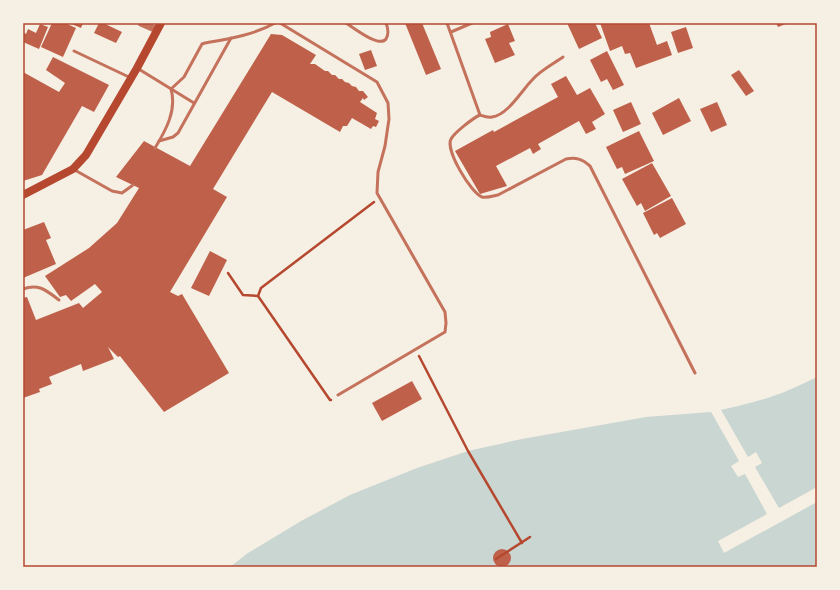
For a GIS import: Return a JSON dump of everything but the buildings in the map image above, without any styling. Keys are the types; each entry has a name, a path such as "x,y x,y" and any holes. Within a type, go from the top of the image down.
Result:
{"main road":[{"path":"23,195 73,169 86,155 137,68 159,26 169,23"}],"street":[{"path":"141,23 159,26"}],"lane":[{"path":"170,89 184,77 202,44 256,31 275,23"},
{"path":"280,23 377,82 388,103 389,119 385,146 378,172 377,194 445,312 446,323 444,332 338,396"},
{"path":"346,23 373,40 379,42 384,41 387,38 388,32 386,23"},
{"path":"447,23 480,115"},
{"path":"451,32 472,23"},
{"path":"159,141 173,137 178,133 231,38"},
{"path":"74,50 131,78"},
{"path":"563,57 533,79 500,114 491,118 480,115 473,119 451,138 450,145 452,154 465,179 475,192 482,196 490,197 498,195 566,159 574,158 582,160 590,166 695,373"},
{"path":"137,68 194,103"},
{"path":"155,148 171,114 173,106 170,89"},
{"path":"73,169 112,191 122,192 133,185"},
{"path":"23,289 38,286 59,300"}],"path":[{"path":"258,296 261,288 379,199"},
{"path":"228,273 243,295 258,296"},
{"path":"258,296 330,400 338,396"},
{"path":"416,350 468,451 522,543"},
{"path":"496,559 530,537"}],"shaded area":[{"path":"817,377 817,567 230,567 248,553 301,521 350,495 417,468 468,451 522,439 646,417 721,410 771,397"}],"pier":[{"path":"720,408 748,457 756,452 762,463 755,467 779,508 817,487 817,502 724,553 718,541 767,514 745,474 738,477 731,466 739,461 710,410"}]}
